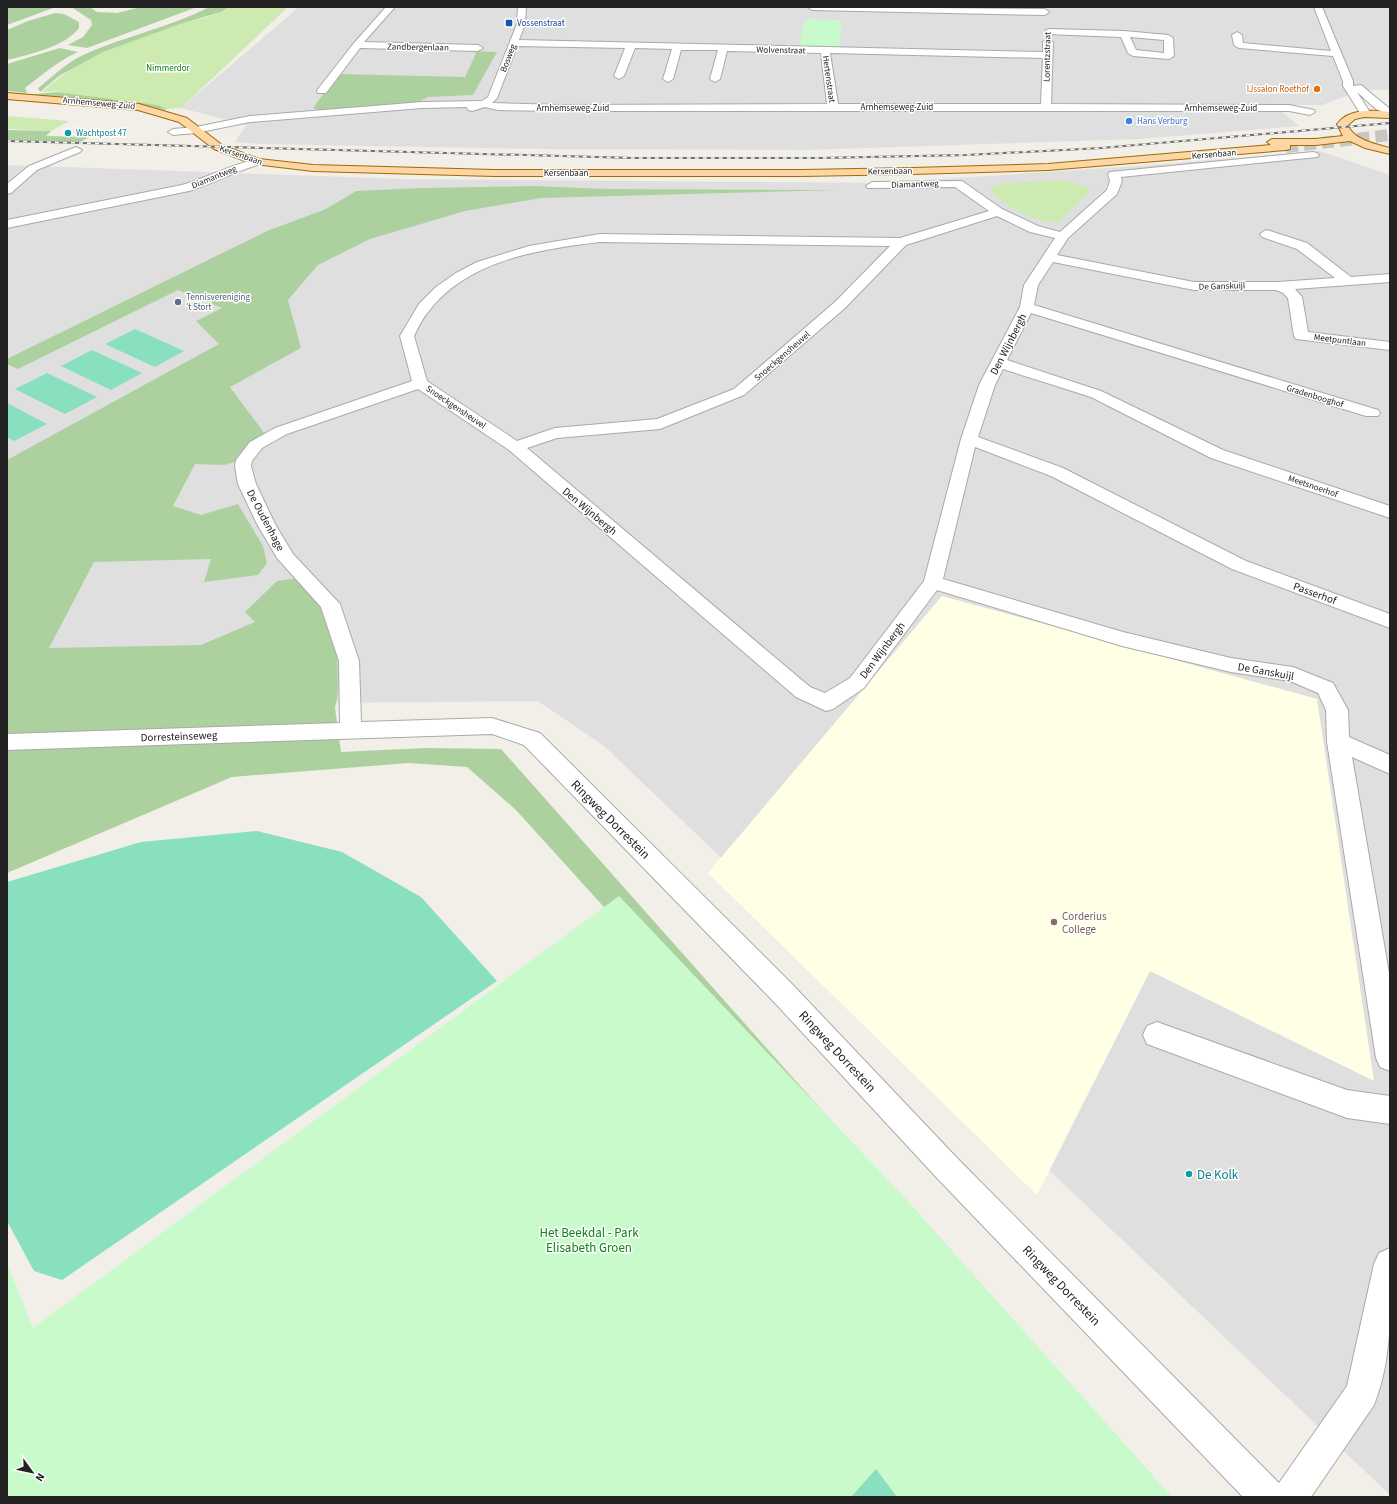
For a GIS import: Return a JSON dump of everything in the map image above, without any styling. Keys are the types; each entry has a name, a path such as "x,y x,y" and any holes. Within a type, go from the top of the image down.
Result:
{"main road":[{"name":"Arnhemseweg-Zuid","path":"7,96 139,107 166,114 192,127"},
{"name":"Arnhemseweg-Zuid","path":"7,104 127,115 166,128"},
{"path":"1390,114 1366,114 1350,118 1342,124 1346,133 1352,138 1390,151"},
{"name":"Kersenbaan","path":"192,127 218,147 254,167"},
{"path":"166,128 188,142"},
{"path":"912,171 1262,142 1316,142 1352,138"},
{"name":"Kersenbaan","path":"221,163 234,168 254,167 309,177 494,173 802,173 1048,168 1286,147"}],"street":[{"path":"310,114 321,95 357,45 391,7"},
{"name":"Bosweg","path":"484,104 492,98 514,43 521,24 522,7"},
{"path":"812,7 1047,19 1124,34 1168,38 1169,56 1133,53 1124,34"},
{"path":"827,7 827,19"},
{"path":"1318,7 1348,81 1348,86 1366,114"},
{"name":"Lorentzstraat","path":"1046,107 1048,56 1047,19"},
{"path":"1237,35 1239,45 1337,54"},
{"name":"Wolvenstraat","path":"514,43 825,52 1048,56"},
{"name":"Zandbergenlaan","path":"357,45 478,48"},
{"path":"620,76 631,46"},
{"path":"668,79 677,47"},
{"path":"715,79 723,49"},
{"name":"Hertenstraat","path":"825,52 833,107"},
{"path":"1348,81 1390,114"},
{"name":"Arnhemseweg-Zuid","path":"166,128 192,127 238,120 362,110 467,109 484,104 498,107 1289,108 1310,112"},
{"path":"7,190 33,168 76,150"},
{"name":"Den Wijnbergh","path":"515,447 803,692 826,703 857,684 933,582 969,439 987,385 1027,307 1031,286 1063,236 1113,191 1116,181 1114,174 1313,156"},
{"name":"Diamantweg","path":"91,208 193,194 214,189 254,167"},
{"name":"Diamantweg","path":"7,224 184,188 206,181 234,168"},
{"name":"Diamantweg","path":"872,186 958,183 998,212"},
{"path":"998,212 1034,228 1063,236"},
{"name":"Snoeckgensheuvel","path":"901,242 840,305 739,392 660,424 555,433 515,447 420,382 407,336 423,307 447,284 488,262 563,242 600,238 901,242 998,212"},
{"path":"1266,234 1302,246 1348,280"},
{"name":"De Ganskuijl","path":"1050,257 1194,286 1278,286 1390,278"},
{"name":"Meetpuntlaan","path":"1278,286 1288,290 1295,297 1301,336 1390,346"},
{"name":"Gradenbooghof","path":"1027,307 1372,413"},
{"name":"Meetsnoerhof","path":"998,362 1096,394 1217,454 1390,512"},
{"name":"De Oudenhage","path":"351,730 349,661 330,604 286,558 266,524 247,484 243,466 244,460 256,445 281,431 420,382"},
{"name":"Passerhof","path":"969,439 1057,472 1240,565 1390,621"},
{"name":"De Ganskuijl","path":"933,582 1122,639 1230,665 1293,674 1326,688 1337,710 1338,742 1380,942 1390,1058"},
{"name":"Ringweg Dorrestein","path":"351,730 492,726 532,739 784,993 947,1168 1268,1497"},
{"name":"Dorresteinseweg","path":"7,742 351,730"},
{"path":"1338,742 1390,765"},
{"path":"1157,1035 1347,1104 1390,1110"},
{"path":"1290,1497 1362,1393 1390,1264"}],"shaded area":[{"path":"299,7 1390,7 1390,90 1362,90 1322,105 1274,105 1299,126 1140,139 806,150 540,149 259,144 235,142 246,125 181,108"},
{"path":"1320,151 1390,175 1390,1495 604,746 538,701 7,706 7,165 402,179 881,183 1138,166"},
{"name":"Corderius College","path":"942,596 1317,699 1374,1081 1150,971 1037,1195 708,873"}],"green space":[{"path":"7,7 56,7 7,25"},
{"path":"71,7 90,7 97,12 117,13 141,7 197,7 87,48 68,45 83,37 92,25 91,20"},
{"path":"209,7 229,7 221,12 180,24 103,52 59,76 40,92 38,88 62,68 77,58 109,44 193,15"},
{"name":"Nimmerdor","path":"229,7 288,7 181,108 167,109 158,105 78,96 55,91 42,92 57,79 89,59 106,51 159,31 210,16"},
{"path":"55,13 64,14 79,22 79,28 65,40 56,45 7,60 7,30 28,21"},
{"path":"805,19 841,20 840,48 799,47"},
{"path":"60,48 78,52 57,64 25,88 27,93 7,91 7,64"},
{"path":"477,51 497,52 473,95 428,97 415,104 319,110 313,108 338,74 465,77"},
{"path":"56,92 158,105 167,109 164,110 142,105 27,95"},
{"path":"7,116 69,121 51,131 7,129"},
{"path":"7,130 51,131 46,136 84,137 90,133 99,132 80,142 7,140"},
{"path":"1061,180 1088,187 1090,191 1059,222 1042,220 1022,213 1003,202 991,190 993,187 1001,184"},
{"path":"534,186 608,189 839,190 541,198 465,211 370,239 318,265 288,300 301,348 230,387 265,434 235,462 224,465 195,464 173,506 201,515 238,504 263,546 267,563 258,575 204,582 211,559 94,562 49,648 201,645 255,622 245,612 277,581 296,578 323,608 337,649 338,692 335,708 341,752 426,748 501,749 882,1178 863,1193 516,810 467,767 409,763 232,777 7,873 7,460 219,344 196,321 222,308 178,290 18,369 7,364 7,359 267,231 326,209 356,191"},
{"path":"135,329 184,351 155,367 105,344"},
{"path":"92,350 142,373 111,390 61,366"},
{"path":"47,373 97,397 65,414 15,389"},
{"path":"7,403 47,424 14,441 7,437"},
{"path":"257,831 342,852 421,897 497,981 62,1280 34,1271 7,1221 7,882 141,842"},
{"name":"Het Beekdal - Park Elisabeth Groen","path":"619,896 905,1198 1172,1497 7,1497 7,1263 33,1328"},
{"path":"876,1469 897,1497 851,1497"}],"tunnel":[{"path":"1286,147 1390,135"}],"railway":[{"path":"7,141 633,158 820,158 966,155 1101,148 1390,123"}],"place":[{"name":"Vossenstraat","path":"509,23"},
{"name":"IJssalon Roethof","path":"1317,89"},
{"name":"Hans Verburg","path":"1129,121"},
{"name":"Wachtpost 47","path":"68,133"},
{"name":"Tennisvereniging 't Stort","path":"178,302"},
{"name":"Corderius College","path":"1054,922"},
{"name":"De Kolk","path":"1189,1174"}]}
